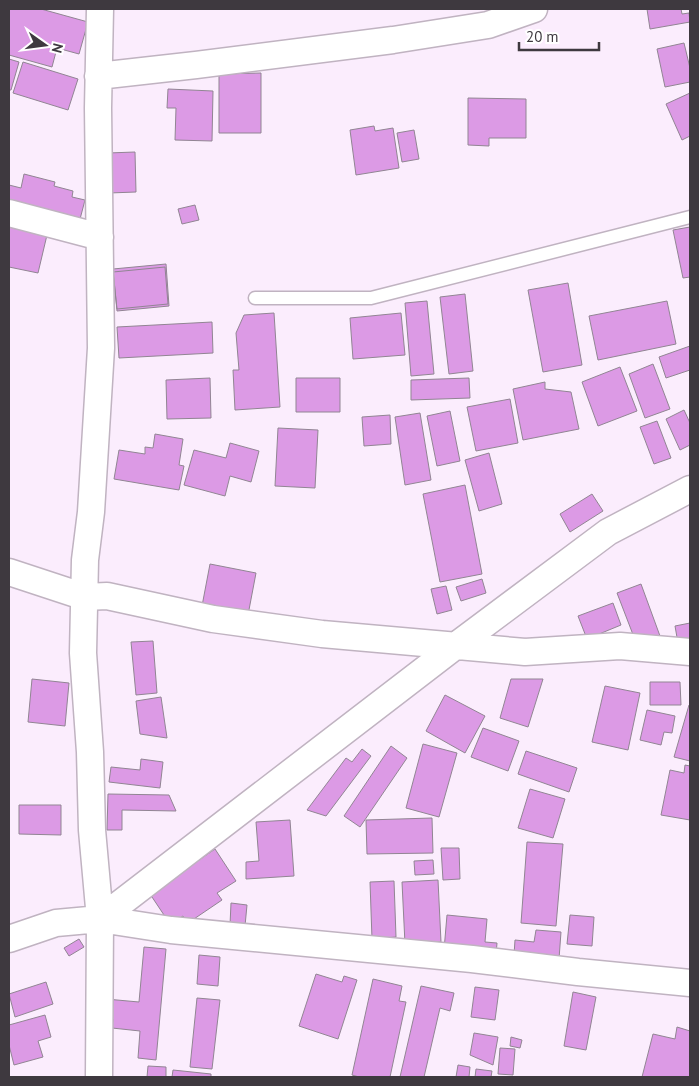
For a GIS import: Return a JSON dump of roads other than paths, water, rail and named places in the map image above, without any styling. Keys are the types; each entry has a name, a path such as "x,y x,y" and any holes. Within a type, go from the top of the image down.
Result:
{"street":[{"path":"99,1077 100,919 92,830 90,752 83,653 85,560 91,512 101,348 98,76 100,9"},
{"path":"98,76 392,40 488,25 534,9"},
{"path":"9,213 100,237"},
{"path":"100,919 454,646 608,532 690,489"},
{"path":"9,572 85,597 107,596 213,619 322,634 525,652 620,646 690,652"},
{"path":"9,939 56,924 100,919 180,931 472,959 690,983"}],"lane":[{"path":"255,298 371,298 690,217"}]}
